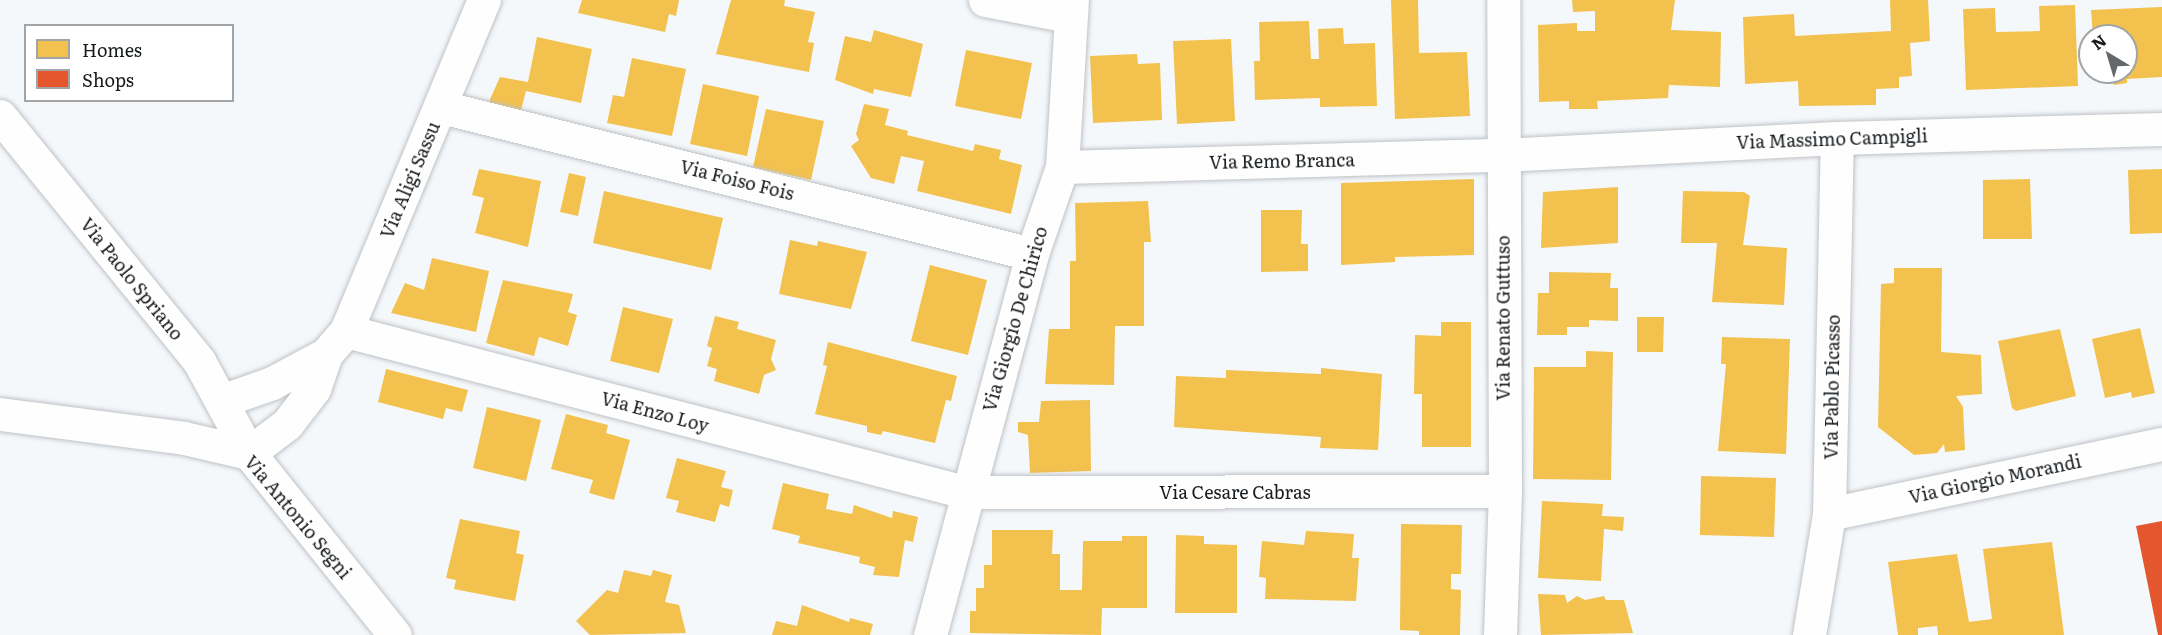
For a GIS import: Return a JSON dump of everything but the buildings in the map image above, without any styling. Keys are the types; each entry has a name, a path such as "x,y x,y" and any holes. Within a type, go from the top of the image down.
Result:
{"street":[{"name":"Via Aligi Sassu","path":"249,453 287,424 314,389 441,107 484,0"},
{"path":"985,0 1070,8"},
{"name":"Via Renato Guttuso","path":"1500,635 1505,491 1503,0"},
{"name":"Via Giorgio De Chirico","path":"930,635 965,492 1032,254 1062,167 1070,8"},
{"name":"Via Foiso Fois","path":"441,107 1032,254"},
{"name":"Via Paolo Spriano","path":"0,116 199,361 249,453"},
{"name":"Via Massimo Campigli","path":"1502,155 1838,138 2162,129"},
{"name":"Via Pablo Picasso","path":"1809,635 1829,514 1838,138"},
{"name":"Via Remo Branca","path":"1062,167 1502,155"},
{"path":"221,401 272,383 336,342"},
{"name":"Via Enzo Loy","path":"336,342 965,492"},
{"name":"Via Antonio Segni","path":"0,414 184,438 249,453 395,635"},
{"name":"Via Giorgio Morandi","path":"1829,514 2162,444"},
{"name":"Via Cesare Cabras","path":"965,492 1505,491"}]}
